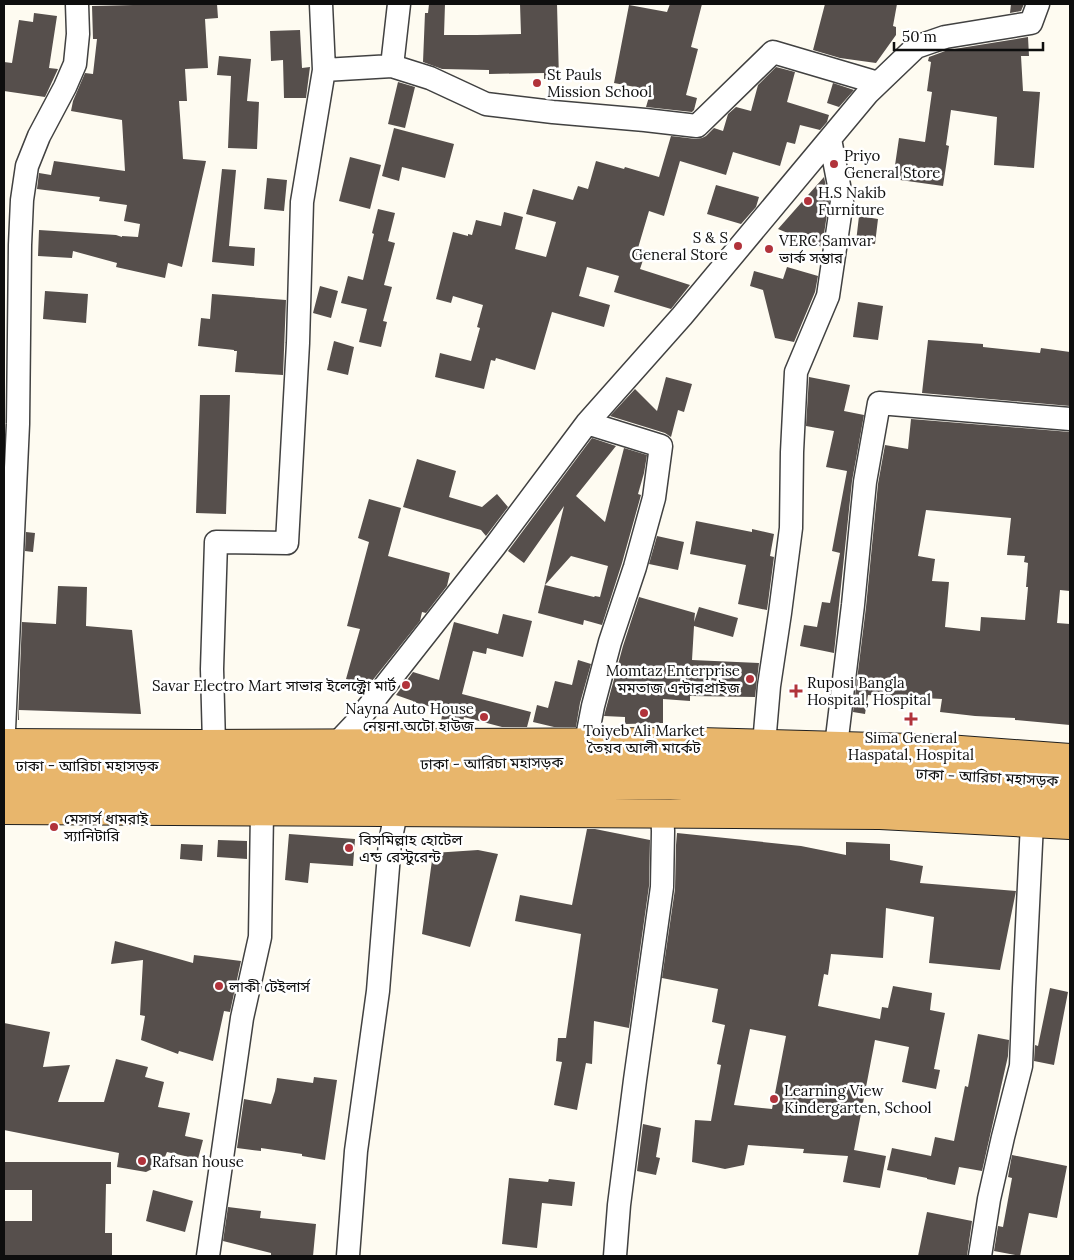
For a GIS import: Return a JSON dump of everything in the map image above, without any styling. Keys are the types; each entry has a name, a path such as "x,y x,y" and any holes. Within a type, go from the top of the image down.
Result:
{"highway":[{"path":"4,743 700,742 948,748 1070,758"},
{"name":"ঢাকা - আরিচা মহাসড়ক","path":"4,765 321,766 636,761 1070,781"},
{"name":"ঢাকা - আরিচা মহাসড়ক","path":"4,787 260,789 664,785 1070,802"},
{"path":"4,810 662,813 880,816 1070,825"}],"street":[{"path":"4,730 18,424 22,200 27,166 39,136 66,87 75,64 78,34 77,4"},
{"path":"214,744 212,669 216,542 287,543 298,343 302,202 324,70 320,4"},
{"path":"392,66 399,4"},
{"path":"337,743 355,724 489,554 587,422 682,316 868,93 916,47 944,37 1031,24 1038,4"},
{"path":"324,70 392,66 430,78 486,104 697,126 773,52 878,83"},
{"path":"764,744 768,686 791,528 796,372 828,296 842,201 830,139"},
{"path":"836,746 853,605 865,482 879,403 1070,419"},
{"path":"586,742 593,706 610,642 635,567 654,498 661,446 587,422"},
{"path":"208,1256 242,1018 260,937 262,812"},
{"path":"348,1256 356,1152 378,991 390,842 396,813"},
{"path":"615,1256 619,1205 662,887 662,813"},
{"path":"980,1256 989,1199 1002,1137 1022,1066 1032,823"}],"building":[{"path":"217,4 218,18 205,19 208,68 185,69 187,101 179,101 183,159 206,161 182,267 168,263 165,278 116,267 117,263 73,251 72,258 38,256 39,230 138,237 140,224 124,221 127,205 99,201 100,197 37,189 39,173 51,175 54,161 125,171 122,120 71,111 73,101 85,73 93,74 97,39 93,39 92,6"},
{"path":"429,4 445,4 444,35 477,35 521,34 520,4 557,4 559,79 544,79 544,73 489,74 489,70 442,69 423,62 425,13 428,13"},
{"path":"670,4 702,4 691,47 698,49 686,95 697,98 692,112 646,107 651,90 614,83 629,5 667,12"},
{"path":"825,4 897,4 893,26 896,27 896,35 876,63 840,58 813,50"},
{"path":"1011,4 1024,4 1021,11 1010,13"},
{"path":"34,13 57,16 49,68 58,69 45,97 4,91 4,62 12,63 19,20 33,22"},
{"path":"300,30 302,68 310,67 306,98 284,98 283,60 271,61 270,31"},
{"path":"1028,37 1029,56 1021,56 1023,91 1040,92 1034,168 994,165 997,117 951,110 946,145 949,146 943,186 893,179 899,138 925,142 932,92 927,91 931,62 928,61 929,57 948,50"},
{"path":"219,56 251,59 247,101 259,102 257,149 228,148 231,76 217,75"},
{"path":"776,67 795,72 787,102 829,115 827,122 820,130 800,125 795,144 787,142 780,166 733,152 726,175 680,161 664,216 649,211 638,248 646,251 640,269 690,285 671,309 614,292 619,276 587,267 579,296 610,305 604,327 552,312 535,370 496,358 495,361 491,360 484,389 435,377 440,353 471,361 480,328 477,327 483,305 453,296 451,303 436,299 453,232 468,236 468,234 472,235 476,220 501,226 504,212 523,217 515,249 546,257 556,222 526,214 533,189 573,200 578,186 588,189 596,161 659,177 671,136 696,139 706,136 714,128 723,131 728,114 736,107 751,111 758,85"},
{"path":"398,82 415,87 405,128 388,124"},
{"path":"833,83 854,90 839,107 827,103"},
{"path":"394,128 454,144 445,178 402,167 399,181 382,176"},
{"path":"350,157 381,165 370,209 339,201"},
{"path":"222,169 236,170 229,246 255,248 254,266 212,262"},
{"path":"824,177 829,201 822,247 778,229"},
{"path":"267,178 287,180 284,211 264,209"},
{"path":"716,185 759,197 756,207 741,224 707,214"},
{"path":"378,209 395,213 388,241 395,243 384,285 392,287 383,321 387,322 381,347 359,342 367,309 341,303 348,276 363,280"},
{"path":"859,216 878,219 875,244 856,242"},
{"path":"787,267 818,276 815,292 794,342 775,338 763,290 750,286 754,271 783,279"},
{"path":"320,286 338,291 331,318 313,313"},
{"path":"45,291 88,294 86,323 43,319"},
{"path":"212,294 286,300 283,375 235,372 237,351 198,346 201,318 210,319"},
{"path":"858,302 883,306 878,340 853,337"},
{"path":"928,340 983,344 983,347 1040,353 1041,348 1070,352 1070,406 922,393"},
{"path":"334,341 354,347 348,375 327,370"},
{"path":"666,377 692,384 684,412 678,410 671,437 665,433 610,416 635,389 657,411"},
{"path":"809,377 850,385 844,411 864,415 852,481 834,653 800,646 804,625 817,627 822,602 830,603 840,553 832,551 847,471 826,467 834,431 806,426"},
{"path":"200,395 230,395 226,514 196,513"},
{"path":"911,419 1070,432 1070,591 1060,590 1057,623 1070,624 1070,725 940,712 942,699 868,695 865,714 853,712 878,484 885,445 908,449","holes":["926,510 1011,518 1007,555 1025,556 1024,562 1028,563 1025,620 981,617 980,631 945,627 949,582 932,581 935,559 918,556"]},
{"path":"592,438 616,446 576,496 605,522 624,448 647,455 638,494 641,495 602,625 584,620 583,625 538,613 564,506 524,563 508,551","holes":["571,556 608,566 600,597 545,585"]},
{"path":"417,459 456,471 449,497 482,507 497,494 508,507 486,536 481,530 403,507"},
{"path":"369,499 401,508 388,556 450,573 447,586 426,613 422,612 420,621 368,686 346,679 360,629 347,626 369,542 358,538"},
{"path":"696,521 752,532 752,529 774,534 770,556 774,557 767,610 738,604 746,565 690,554"},
{"path":"26,532 35,533 33,552 25,551"},
{"path":"657,536 684,542 678,570 649,564"},
{"path":"58,586 87,587 86,626 132,630 141,714 19,710 18,720 22,620 22,622 56,624"},
{"path":"639,597 695,613 694,622 699,607 738,618 733,637 694,626 692,660 759,663 755,697 690,696 690,701 663,699 663,723 625,724 625,717 604,716 623,646"},
{"path":"503,614 532,621 523,657 487,648 486,654 473,651 462,694 531,712 527,727 502,727 464,717 462,727 440,727 443,710 396,695 413,672 439,680 454,622 498,634"},
{"path":"578,660 591,664 580,703 576,727 554,727 533,722 537,705 548,708 555,681 572,685"},
{"path":"587,829 650,840 649,886 629,1028 594,1021 592,1064 586,1063 577,1110 554,1105 562,1062 556,1061 558,1038 566,1038 581,934 515,921 520,895 572,905"},
{"path":"677,833 801,846 846,855 846,842 890,844 890,860 923,866 920,883 1016,891 1000,970 929,963 934,917 886,908 883,958 831,954 828,975 824,974 818,1006 880,1019 882,1007 888,1008 893,986 932,993 930,1010 945,1013 934,1069 940,1070 936,1089 902,1082 909,1047 875,1040 854,1150 886,1156 880,1188 843,1182 848,1156 803,1153 804,1149 748,1145 744,1165 725,1169 692,1162 695,1120 711,1121 721,1065 717,1064 725,1025 712,1022 718,989 662,978 675,889","holes":["750,1029 786,1036 772,1109 734,1105"]},
{"path":"289,834 355,839 353,866 310,863 308,883 285,880"},
{"path":"218,840 247,841 247,859 217,857"},
{"path":"181,844 203,845 202,861 180,859"},
{"path":"478,850 498,854 470,947 422,934 433,853"},
{"path":"115,941 193,963 194,955 241,961 230,1012 224,1011 213,1061 179,1051 178,1054 141,1040 145,1016 140,1015 143,960 111,964"},
{"path":"1050,988 1068,992 1054,1065 1034,1061 1035,1045 1038,1046"},
{"path":"4,1023 50,1032 43,1067 70,1065 58,1102 104,1102 116,1059 148,1067 145,1077 164,1082 158,1107 190,1113 185,1136 203,1140 198,1159 167,1152 162,1164 146,1172 117,1167 119,1153 4,1130"},
{"path":"978,1034 1009,1040 1008,1056 982,1171 959,1167 955,1185 887,1170 892,1148 931,1156 935,1137 954,1141 965,1086 968,1087"},
{"path":"314,1077 337,1080 325,1160 302,1156 302,1154 261,1148 261,1151 237,1148 244,1099 271,1104 277,1078 313,1083"},
{"path":"643,1124 661,1128 656,1157 660,1158 656,1175 637,1171"},
{"path":"1012,1155 1067,1166 1057,1218 1029,1213 1020,1256 994,1251 998,1226 1003,1227 1012,1178 1008,1177"},
{"path":"4,1162 111,1162 111,1184 106,1184 105,1233 112,1233 112,1255 4,1256 4,1221 32,1221 32,1190 4,1190"},
{"path":"509,1178 548,1182 549,1179 575,1182 572,1206 542,1203 537,1248 502,1244"},
{"path":"153,1190 193,1201 185,1232 146,1221"},
{"path":"228,1207 261,1211 260,1218 316,1224 313,1256 271,1255 271,1253 223,1241"},
{"path":"927,1212 972,1221 967,1256 918,1256"}],"place":[{"name":"St Pauls Mission School","path":"537,83"},
{"name":"Priyo General Store","path":"834,164"},
{"name":"H.S Nakib Furniture","path":"808,201"},
{"name":"S & S General Store","path":"738,246"},
{"name":"VERC Samvar ভার্ক সম্ভার","path":"769,249"},
{"name":"Momtaz Enterprise মমতাজ এন্টারপ্রাইজ","path":"750,679"},
{"name":"Savar Electro Mart সাভার ইলেক্ট্রো মার্ট","path":"406,685"},
{"name":"Ruposi Bangla Hospital, Hospital","path":"796,691"},
{"name":"Toiyeb Ali Market তৈয়ব আলী মার্কেট","path":"644,713"},
{"name":"Nayna Auto House নেয়না অটো হাউজ","path":"484,717"},
{"name":"Sima General Haspatal, Hospital","path":"911,719"},
{"name":"মেসার্স ধামরাই স্যানিটারি","path":"54,827"},
{"name":"বিসমিল্লাহ হোটেল এন্ড রেস্টুরেন্ট","path":"349,848"},
{"name":"লাকী টেইলার্স","path":"219,986"},
{"name":"Learning View Kindergarten, School","path":"774,1099"},
{"name":"Rafsan house","path":"142,1161"}]}
